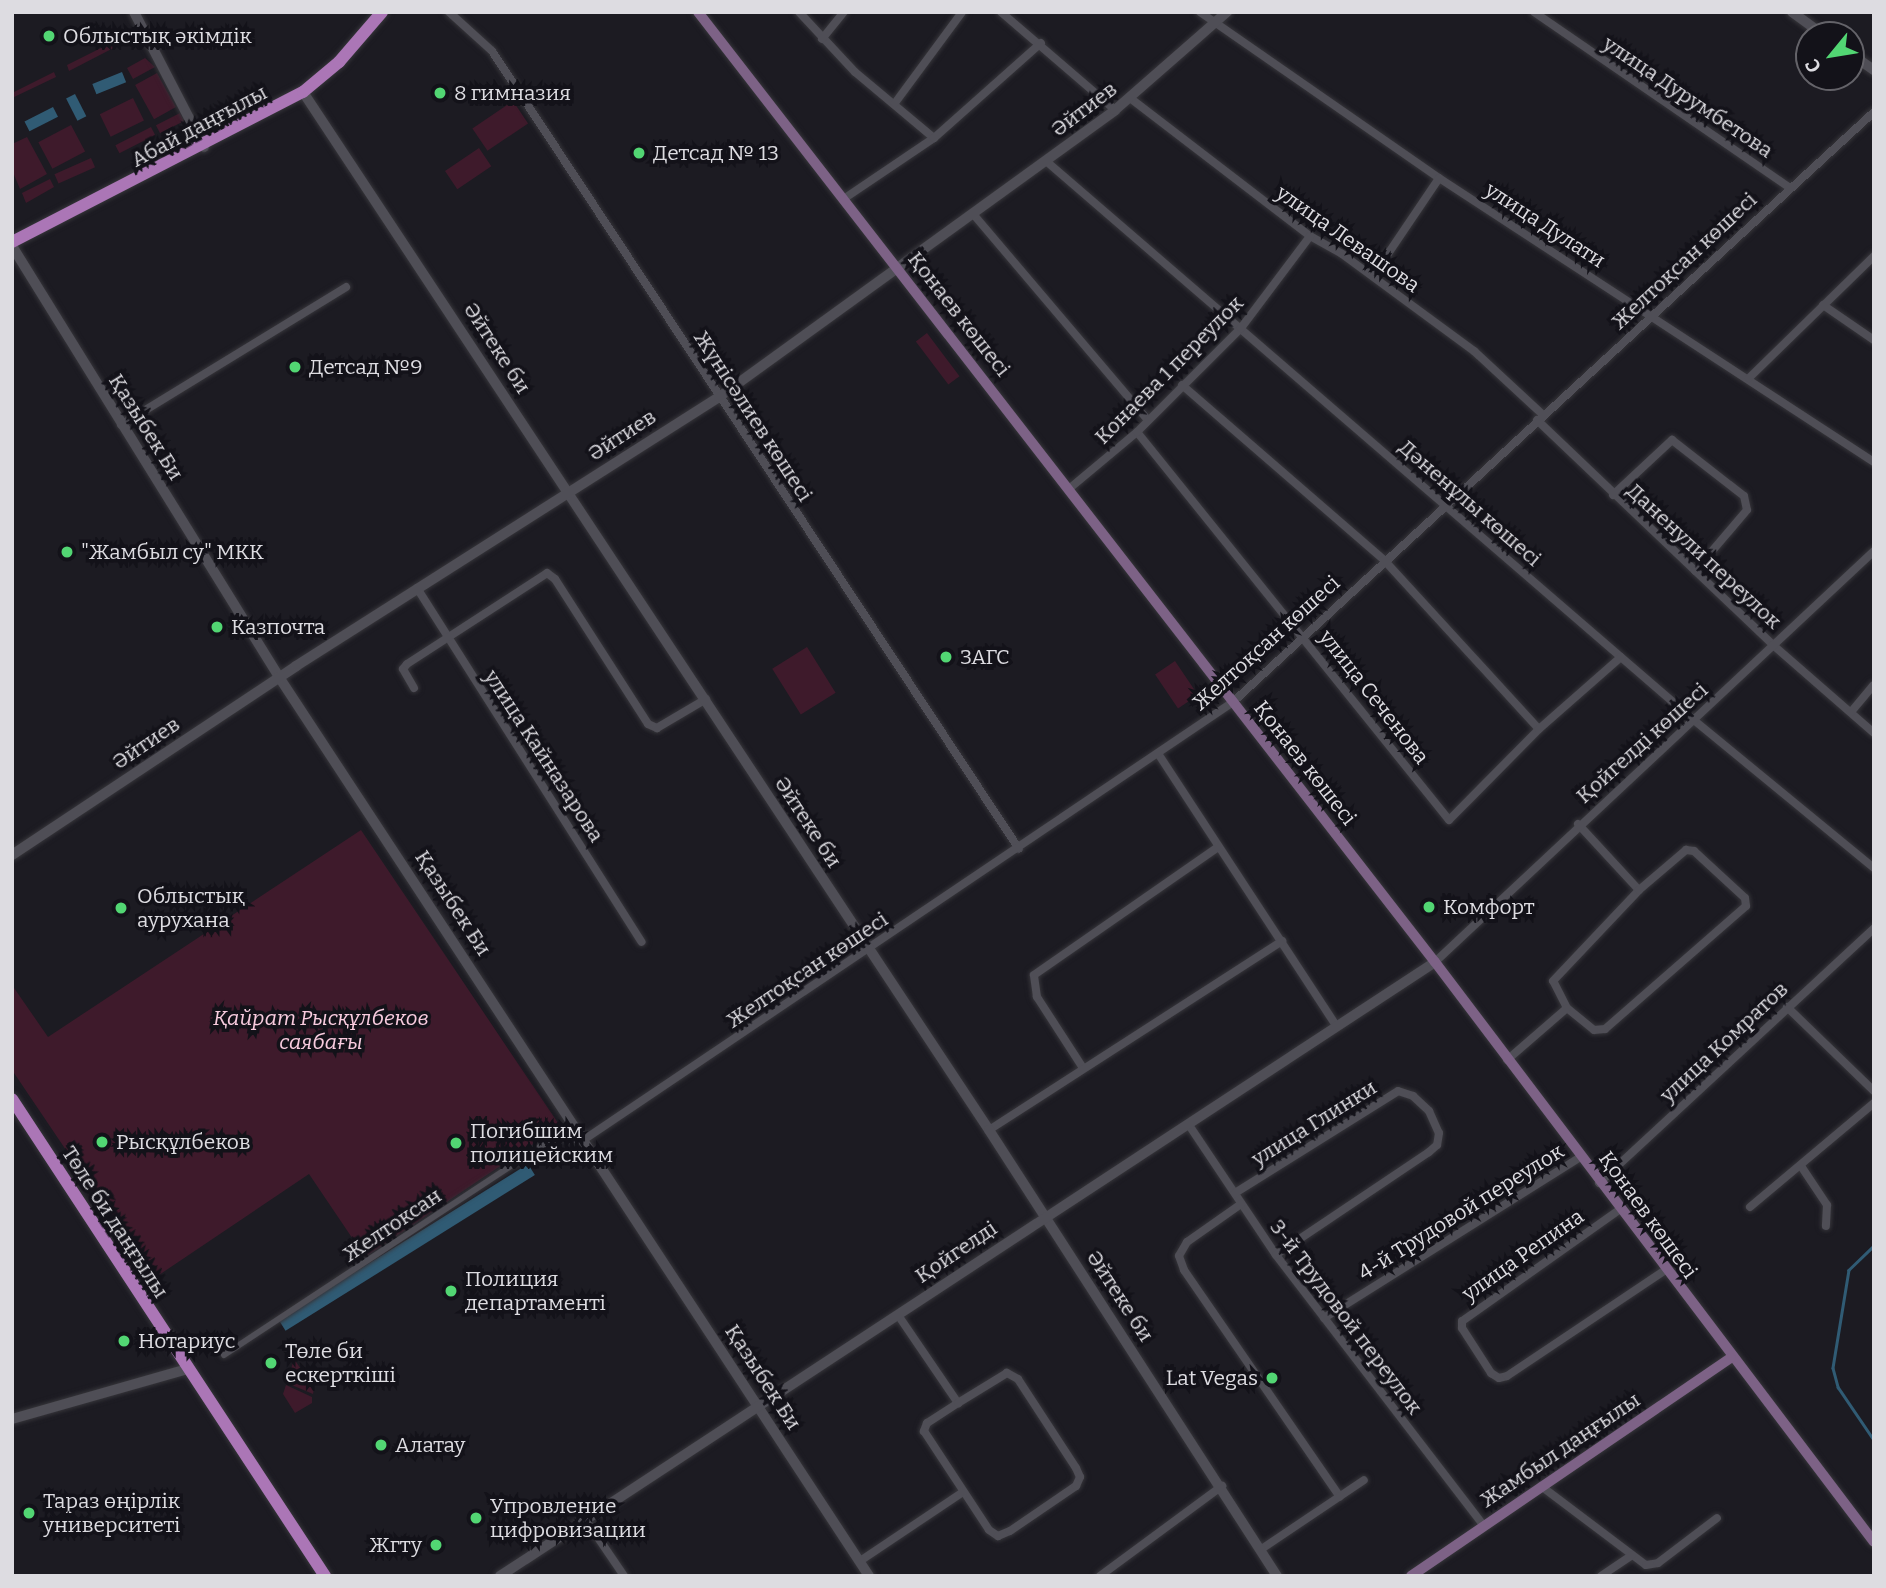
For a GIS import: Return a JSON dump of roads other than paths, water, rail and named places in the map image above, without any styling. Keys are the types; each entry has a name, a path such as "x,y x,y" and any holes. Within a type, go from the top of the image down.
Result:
{"main road":[{"name":"Абай даңғылы","path":"12,244 204,147 303,92 339,62 382,12"},
{"name":"Қонаев көшесі","path":"698,12 1070,488 1435,962 1664,1270 1874,1542"},
{"name":"Төле би даңғылы","path":"12,1099 325,1576"},
{"name":"Жамбыл даңғылы","path":"1411,1576 1731,1358"}],"street":[{"path":"134,12 204,147"},
{"name":"Жүнісәлиев көшесі","path":"449,12 492,51 1019,849"},
{"path":"799,12 822,39 934,138"},
{"path":"822,39 844,12"},
{"path":"895,103 962,12"},
{"path":"1001,12 1041,43 1115,110"},
{"name":"улица Дулати","path":"1200,12 1439,178 1653,315 1874,462"},
{"name":"Әйтиев","path":"12,855 416,588 719,397 900,269 1115,110 1227,12"},
{"name":"улица Дурумбетова","path":"1534,12 1788,187"},
{"path":"845,198 934,138 1041,43"},
{"name":"Әйтеке би","path":"303,92 706,699 867,951 989,1130 1222,1486 1277,1576"},
{"name":"улица Левашова","path":"1130,98 1310,236 1373,276 1474,351 1540,417"},
{"name":"Желтоқсан көшесі","path":"582,1141 1159,755 1233,702 1788,187 1874,112"},
{"name":"Дәненұлы көшесі","path":"1046,161 1695,721 1874,868"},
{"path":"1373,276 1439,178"},
{"path":"974,215 1146,418"},
{"name":"Конаева 1 переулок","path":"1070,488 1137,432 1146,418 1241,328 1310,236"},
{"name":"Қазыбек Би","path":"12,244 121,425 279,677 425,893 582,1141 761,1407 869,1576"},
{"path":"1749,378 1874,256"},
{"path":"121,425 346,287"},
{"path":"1823,305 1874,340"},
{"path":"1182,385 1384,560 1539,729"},
{"name":"Даненули переулок","path":"1540,417 1613,495 1773,645 1874,733"},
{"name":"улица Сеченова","path":"1137,432 1303,635 1449,820 1539,729 1621,657"},
{"path":"1613,495 1672,440 1744,496 1747,510 1695,571"},
{"name":"Қойгелді көшесі","path":"1435,962 1578,824 1695,721 1874,551"},
{"path":"414,688 403,669 547,573 555,579 648,724 657,728 706,699"},
{"name":"улица Кайназарова","path":"416,588 642,942"},
{"path":"1852,712 1874,685"},
{"path":"1159,755 1337,1027"},
{"path":"1578,824 1639,890"},
{"path":"1083,1068 1037,996 1034,975 1218,847"},
{"path":"1690,850 1747,903 1605,1029 1594,1030 1567,1007 1553,981 1639,890 1690,850"},
{"name":"улица Комратов","path":"1599,1183 1874,928"},
{"path":"989,1130 1282,942"},
{"name":"Қойгелді","path":"500,1576 1435,962"},
{"path":"1507,1060 1567,1007"},
{"path":"1787,1007 1874,1091"},
{"name":"улица Глинки","path":"1234,1194 1398,1091 1413,1096 1429,1111 1439,1133 1437,1144 1276,1255"},
{"path":"1750,1207 1874,1103"},
{"name":"3-й Трудовой переулок","path":"1189,1125 1276,1255 1483,1525"},
{"name":"Желтоксан","path":"224,1356 556,1136 582,1141"},
{"name":"4-й Трудовой переулок","path":"1324,1318 1581,1157"},
{"path":"1801,1166 1827,1205 1826,1226"},
{"path":"1241,1204 1187,1242 1179,1256 1184,1270 1340,1497"},
{"name":"улица Репина","path":"1619,1210 1462,1321 1462,1328 1491,1373 1499,1378 1507,1376 1664,1270"},
{"path":"898,1315 958,1403"},
{"path":"12,1419 187,1369"},
{"path":"1007,1373 1018,1379 1080,1477 1076,1486 998,1536 989,1530 924,1432 928,1423 958,1403 1007,1373"},
{"path":"1260,1550 1364,1480"},
{"path":"1100,1576 1110,1573 1222,1486"},
{"path":"1541,1486 1646,1564 1658,1563 1717,1518"},
{"path":"860,1562 963,1492"},
{"path":"586,1520 624,1576"},
{"path":"1601,1576 1632,1555"}],"water":[{"path":"122,72 126,82 96,94 92,84"},
{"path":"75,94 86,116 77,121 66,99"},
{"path":"53,107 58,117 29,131 24,122"},
{"path":"528,1164 535,1175 286,1331 279,1320"}],"waterway":[{"path":"1874,1246 1849,1270 1833,1368 1838,1387 1874,1440"}],"place":[{"name":"Облыстық әкімдік","path":"49,36"},
{"name":"8 гимназия","path":"440,93"},
{"name":"Детсад № 13","path":"639,153"},
{"name":"Детсад №9","path":"295,367"},
{"name":"\"Жамбыл су\" МКК","path":"67,552"},
{"name":"Казпочта","path":"217,627"},
{"name":"ЗАГС","path":"946,657"},
{"name":"Комфорт","path":"1429,907"},
{"name":"Облыстық аурухана","path":"121,908"},
{"name":"Рысқұлбеков","path":"102,1142"},
{"name":"Погибшим полицейским","path":"456,1143"},
{"name":"Полиция департаменті","path":"451,1291"},
{"name":"Нотариус","path":"124,1341"},
{"name":"Төле би ескерткіші","path":"271,1363"},
{"name":"Lat Vegas","path":"1272,1378"},
{"name":"Алатау","path":"381,1445"},
{"name":"Тараз өңірлік университеті","path":"29,1513"},
{"name":"Упровление цифровизации","path":"476,1518"},
{"name":"Жгту","path":"436,1545"}],"park label":[{"name":"Қайрат Рысқұлбеков саябағы","path":"321,1030"}]}
